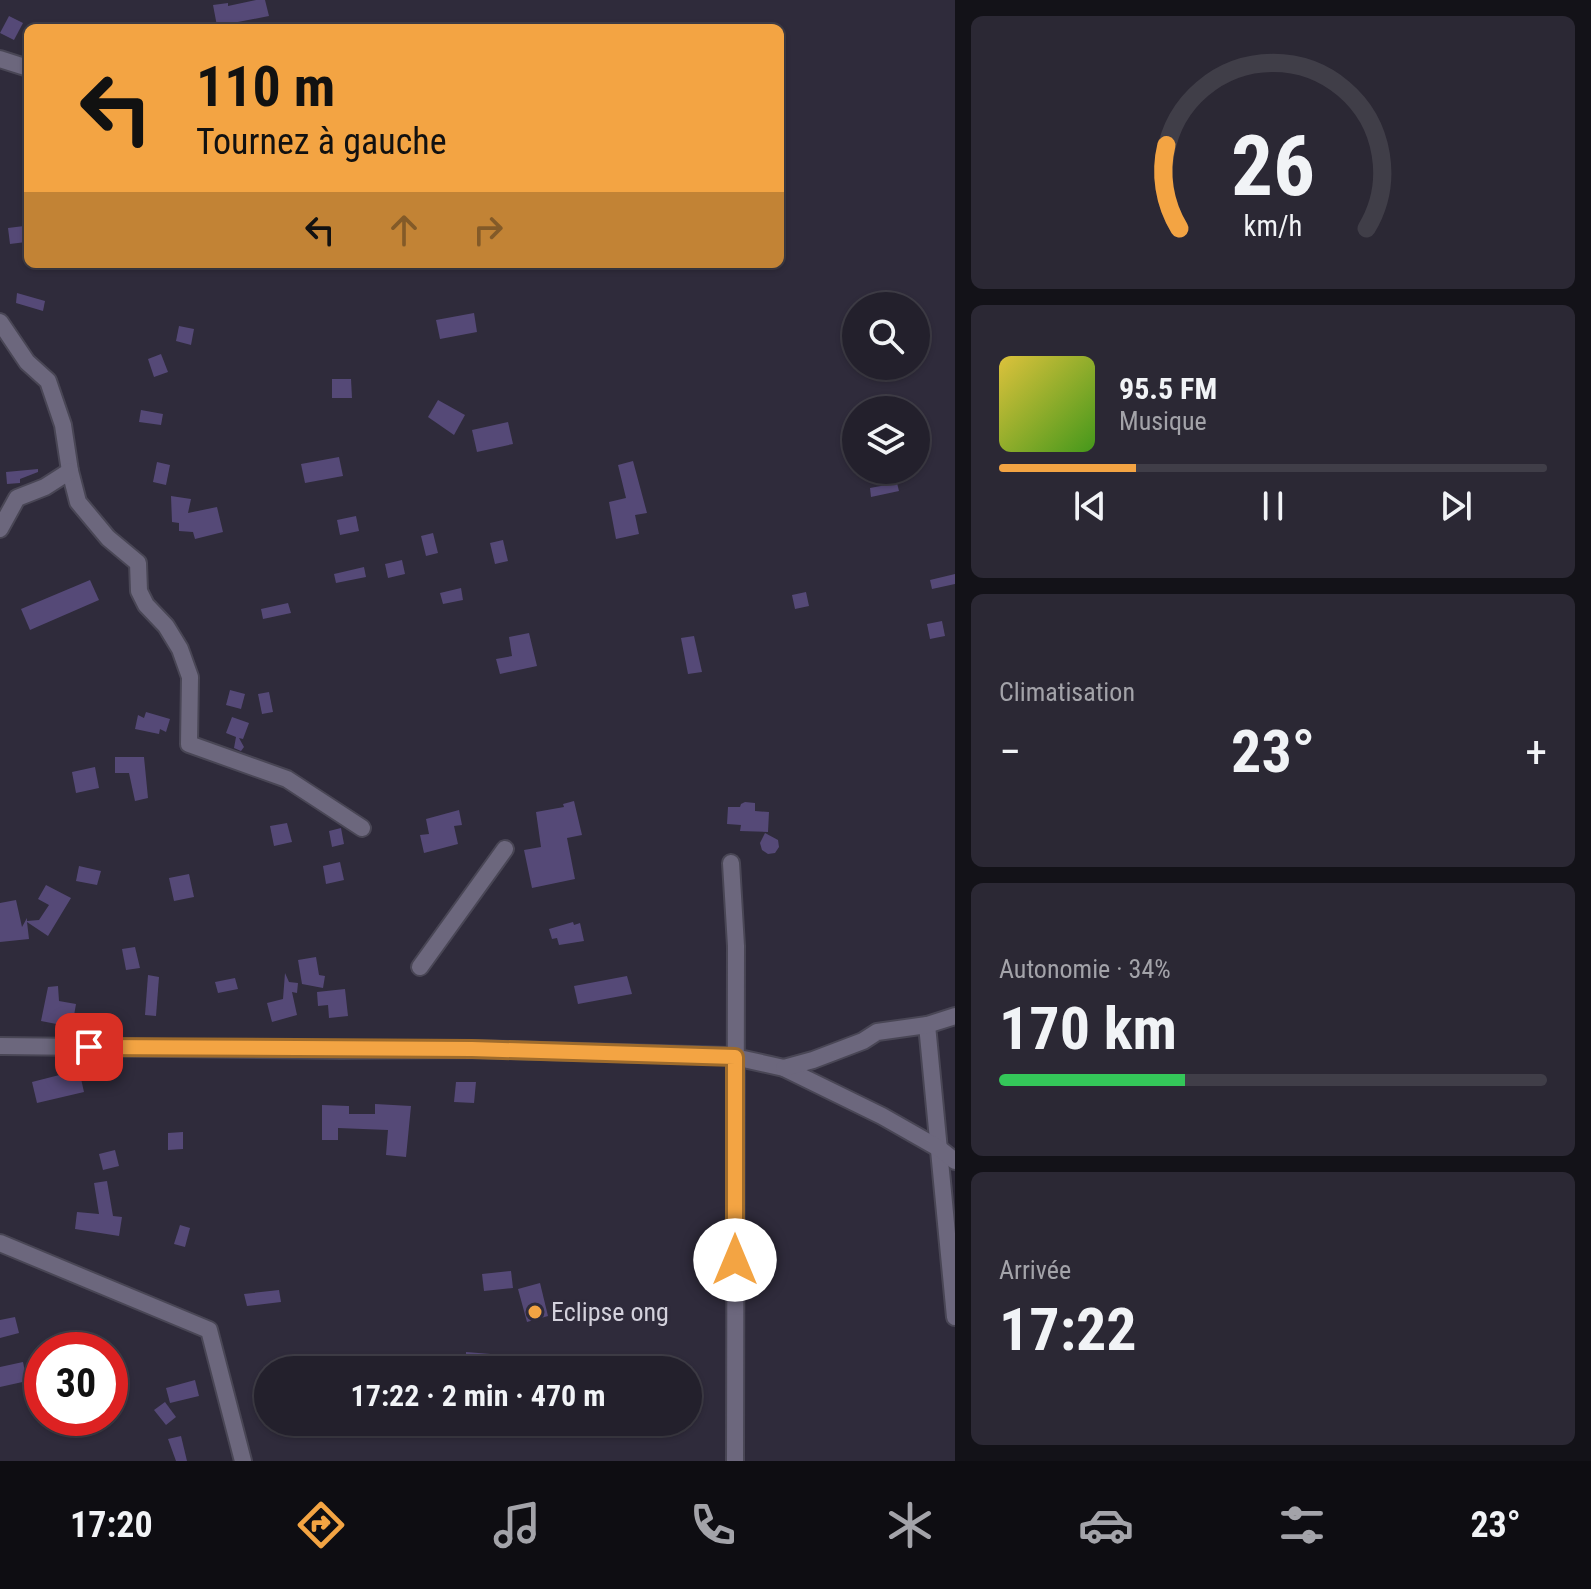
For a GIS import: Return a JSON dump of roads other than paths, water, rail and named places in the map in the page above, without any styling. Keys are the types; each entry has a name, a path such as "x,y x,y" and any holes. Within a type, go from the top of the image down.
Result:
{"street":[{"path":"0,59 24,67"},
{"path":"0,322 27,362 48,381 63,425 78,502 108,538 138,563 139,591 180,649 190,677 189,744 287,779 362,828"},
{"path":"0,529 17,498 45,487 70,471"},
{"path":"420,967 505,849"},
{"path":"731,863 736,946 735,1461"},
{"path":"784,1068 863,1041 877,1032 927,1025 955,1016"},
{"path":"927,1025 955,1317"},
{"path":"0,1046 472,1049 735,1057 784,1068 882,1116 955,1161"},
{"path":"0,1243 209,1330 243,1461"}],"place":[{"name":"Eclipse ong","path":"535,1312"}]}
